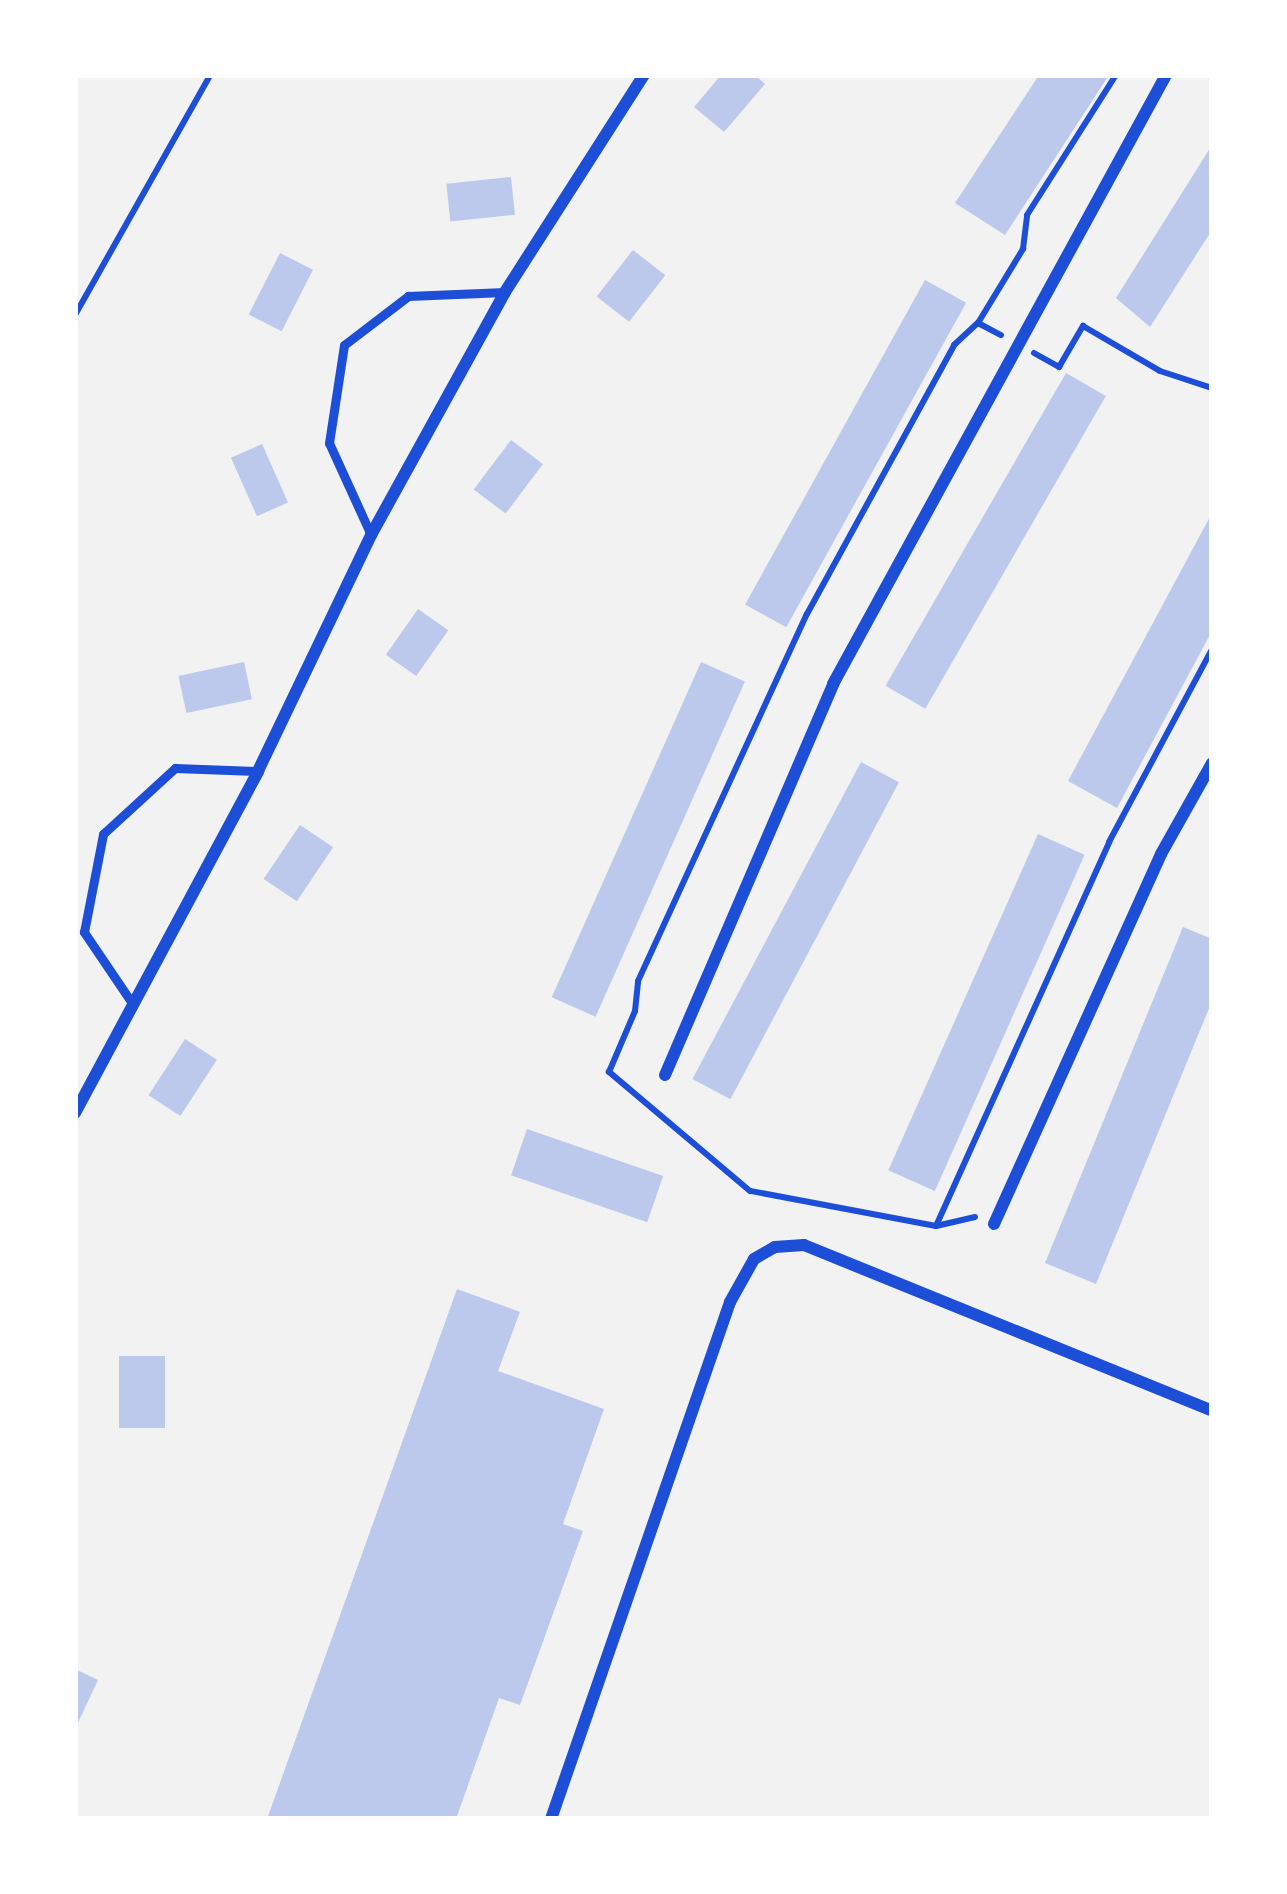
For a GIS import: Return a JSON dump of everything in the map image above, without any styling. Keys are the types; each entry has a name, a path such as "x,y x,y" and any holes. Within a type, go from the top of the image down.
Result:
{"street":[{"path":"75,1113 258,770 371,535 505,292 644,75"},
{"path":"665,1075 833,684 1166,75"},
{"path":"995,1218 1161,854 1212,763"},
{"path":"551,1819 730,1302 754,1259 804,1245 1212,1411"}],"lane":[{"path":"371,535 329,443 344,345 408,296 505,292"},
{"path":"133,1003 84,932 104,834 176,768 258,770"}],"path":[{"path":"75,315 210,75"},
{"path":"995,1218 936,1226 750,1191 609,1072 645,964 807,614 954,345 978,323 1022,249 1027,215 1116,75"},
{"path":"978,323 1060,367 1083,326 1160,371 1212,388"},
{"path":"936,1226 1045,977 1212,649"}],"building":[{"path":"721,75 755,75 765,84 724,132 694,107"},
{"path":"1039,75 1109,75 1005,235 955,203"},
{"path":"1212,145 1212,230 1150,327 1116,298"},
{"path":"511,177 515,215 450,222 446,184"},
{"path":"633,250 665,275 629,322 597,296"},
{"path":"280,253 313,270 282,331 249,314"},
{"path":"925,280 966,303 786,627 745,604"},
{"path":"1066,373 1106,396 925,709 886,686"},
{"path":"511,440 543,464 506,514 474,490"},
{"path":"262,444 288,502 257,516 231,458"},
{"path":"1212,513 1212,631 1117,808 1068,781"},
{"path":"418,609 448,630 416,676 386,655"},
{"path":"244,662 252,699 186,713 178,676"},
{"path":"701,662 745,682 596,1017 552,997"},
{"path":"861,762 899,782 730,1099 692,1079"},
{"path":"300,825 333,847 297,901 264,879"},
{"path":"1038,834 1085,855 935,1191 888,1170"},
{"path":"1183,927 1212,939 1212,1001 1096,1284 1045,1263"},
{"path":"185,1039 217,1060 180,1116 149,1095"},
{"path":"527,1129 663,1176 647,1222 511,1175"},
{"path":"457,1289 520,1312 498,1371 604,1409 563,1524 583,1531 520,1705 499,1698 456,1819 267,1819"},
{"path":"119,1356 165,1356 165,1428 119,1428"},
{"path":"75,1669 98,1680 75,1729"}]}
